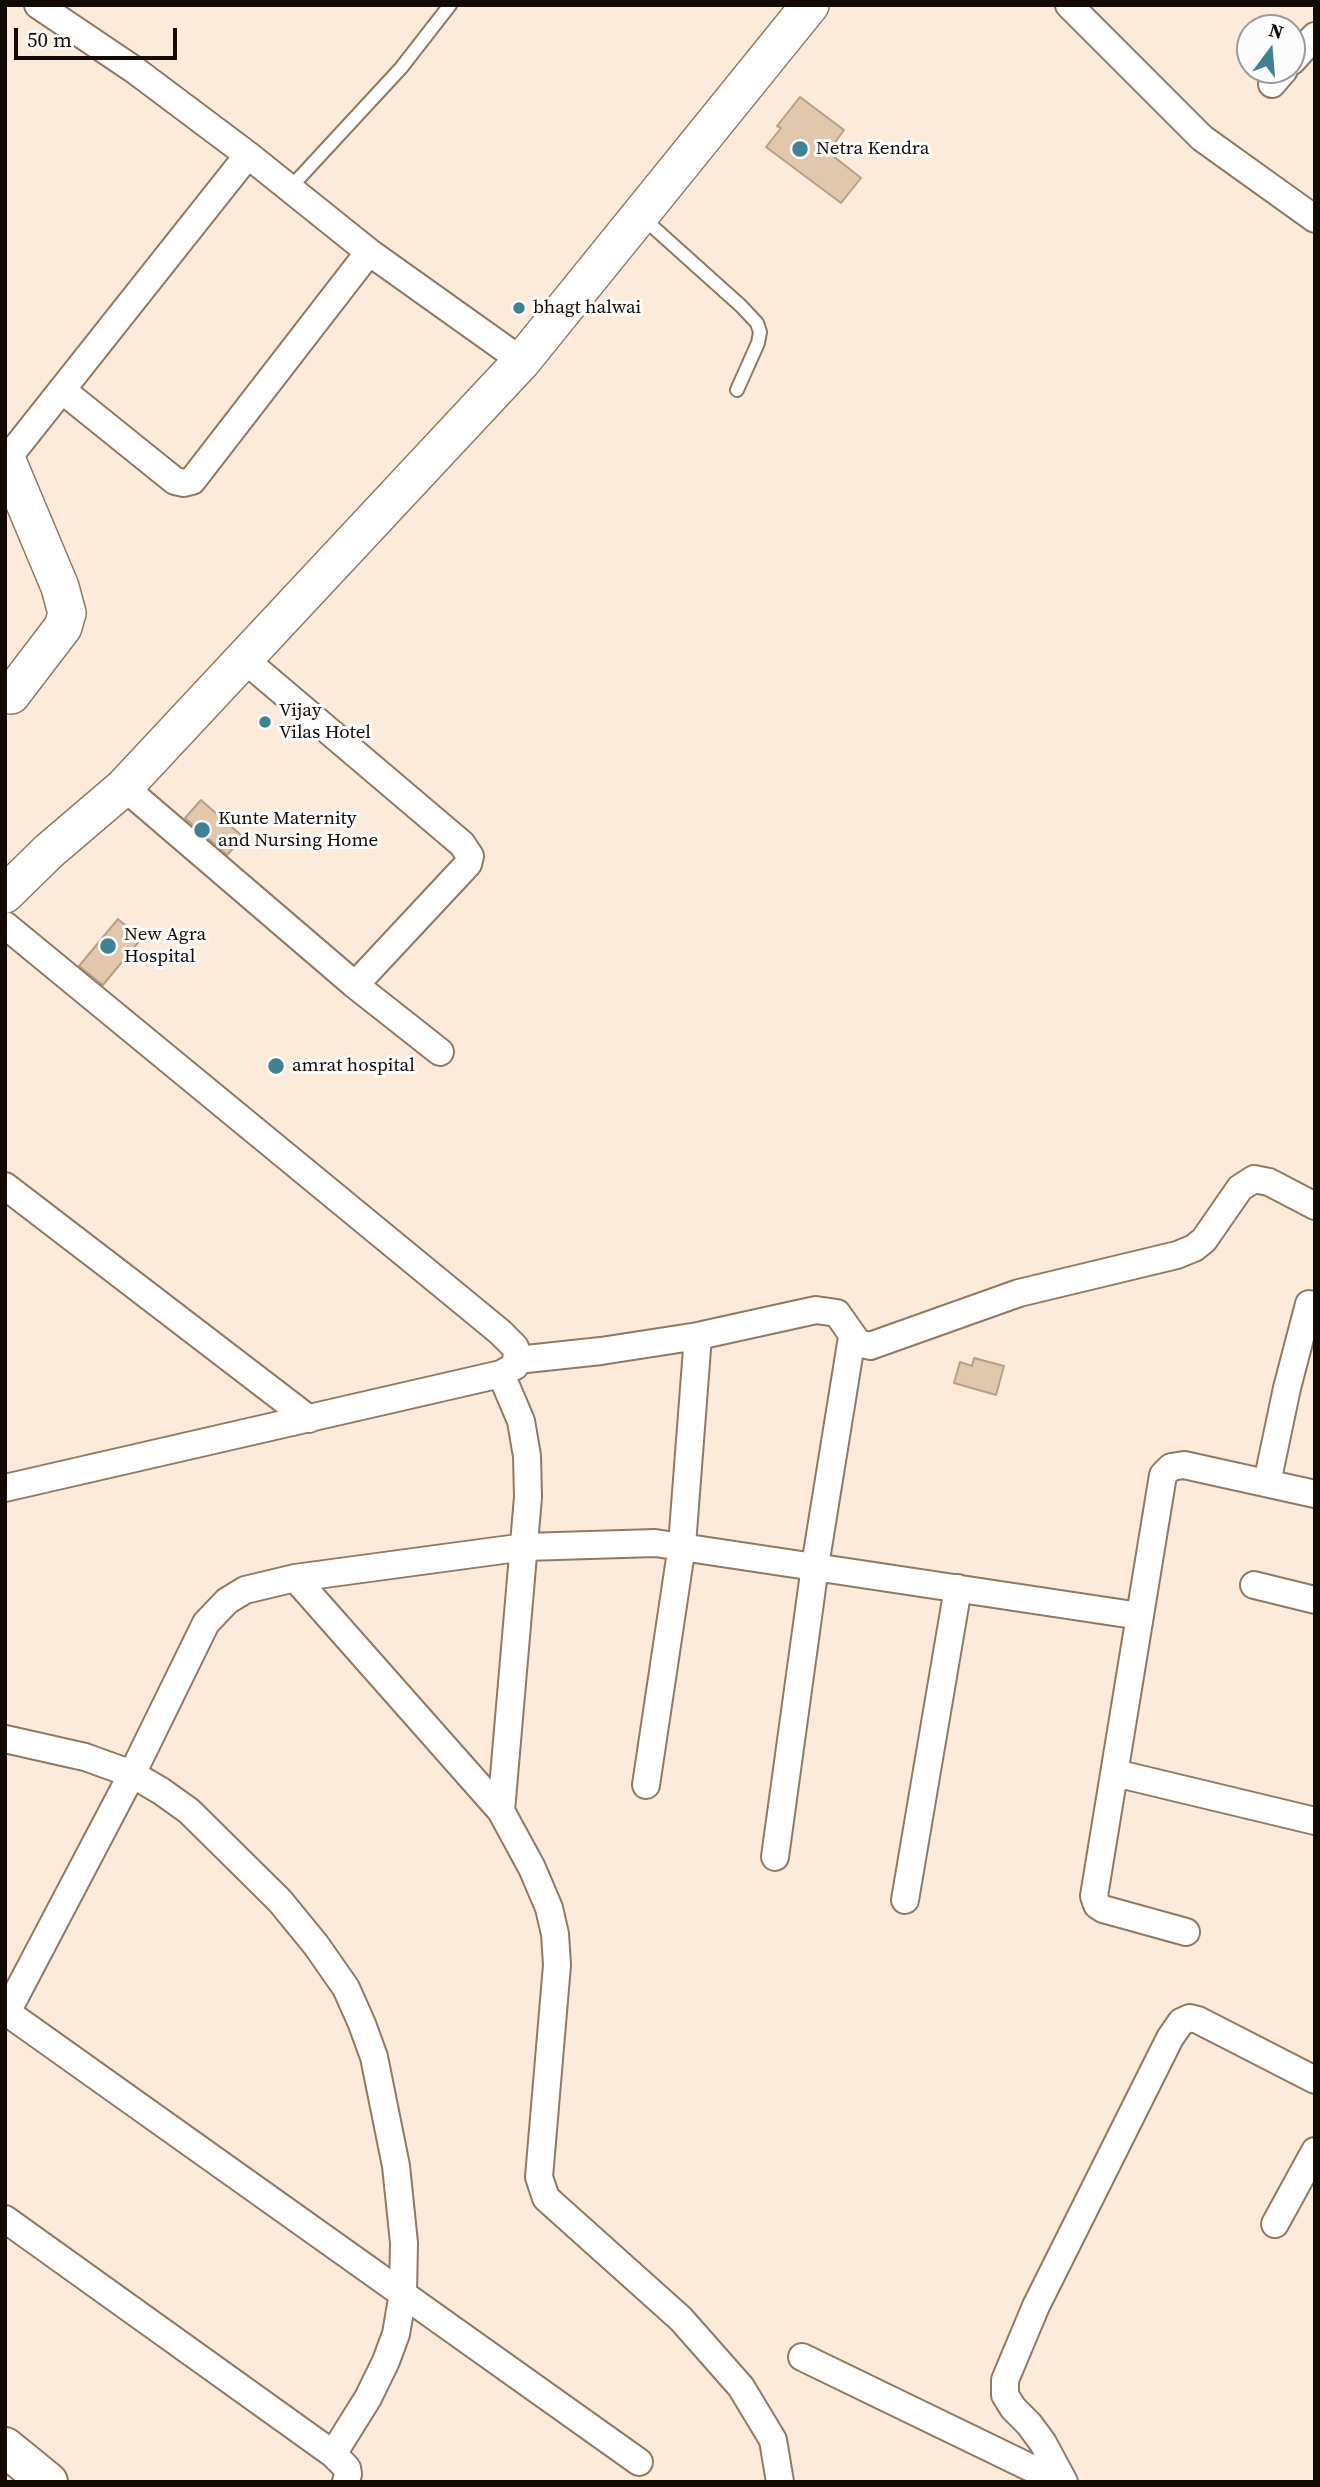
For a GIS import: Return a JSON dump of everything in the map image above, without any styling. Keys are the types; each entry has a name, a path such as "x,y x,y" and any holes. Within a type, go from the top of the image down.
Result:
{"main road":[{"path":"5,2447 48,2482"}],"street":[{"path":"38,5 136,71 248,155 369,252 522,361"},
{"path":"5,894 49,851 124,788 522,361 810,5"},
{"path":"1069,5 1202,138 1315,219"},
{"path":"8,699 63,627 67,613 60,587 6,458 248,155"},
{"path":"62,390 171,478 180,483 192,481 369,252"},
{"path":"244,659 462,844 470,856 468,864 355,985"},
{"path":"124,788 355,985 440,1052"},
{"path":"5,925 515,1347 509,1367 527,1456 528,1497 501,1811"},
{"path":"5,1488 309,1419 509,1367 698,1336 799,1312 825,1310 840,1316 852,1337 864,1346 880,1344 1019,1293 1177,1255 1204,1240 1240,1188 1254,1179 1269,1182 1315,1206"},
{"path":"5,1186 309,1419"},
{"path":"1268,1483 1287,1388 1309,1304"},
{"path":"646,1785 682,1545 698,1336"},
{"path":"775,1857 815,1566 852,1337"},
{"path":"1186,1932 1103,1909 1095,1902 1093,1888 1115,1773 1163,1475 1175,1465 1184,1465 1315,1494"},
{"path":"639,2462 6,2012 132,1774 206,1623 227,1601 245,1590 295,1578 525,1547 626,1542 682,1545 1140,1616"},
{"path":"295,1578 501,1811 537,1878 549,1908 555,1934 557,1976 541,2158 541,2188 552,2205 681,2319 741,2386 773,2440 780,2482"},
{"path":"1254,1585 1315,1600"},
{"path":"905,1900 958,1588"},
{"path":"5,1739 85,1757 132,1774 189,1811 280,1901 346,1988 374,2057 396,2166 404,2243 403,2293 396,2334 368,2398 347,2473 5,2219"},
{"path":"1115,1773 1315,1821"},
{"path":"1062,2482 1043,2444 1005,2395 1005,2380 1037,2306 1170,2038 1181,2022 1190,2018 1198,2020 1315,2080"},
{"path":"1275,2224 1315,2151"},
{"path":"802,2357 1062,2482"}],"lane":[{"path":"289,188 401,68 450,5"},
{"path":"640,215 757,323 760,331 758,343 737,390"}],"building":[{"path":"800,97 844,130 828,152 861,178 841,203 766,147 781,128 777,126"},
{"path":"201,800 243,837 227,855 185,818"},
{"path":"118,919 141,939 103,985 79,966"},
{"path":"974,1358 1004,1366 996,1395 954,1383 960,1362 972,1366"}],"place":[{"name":"Netra Kendra","path":"800,149"},
{"name":"bhagt halwai","path":"519,308"},
{"name":"Vijay Vilas Hotel","path":"265,722"},
{"name":"Kunte Maternity and Nursing Home","path":"202,830"},
{"name":"New Agra Hospital","path":"108,946"},
{"name":"amrat hospital","path":"276,1066"}]}
